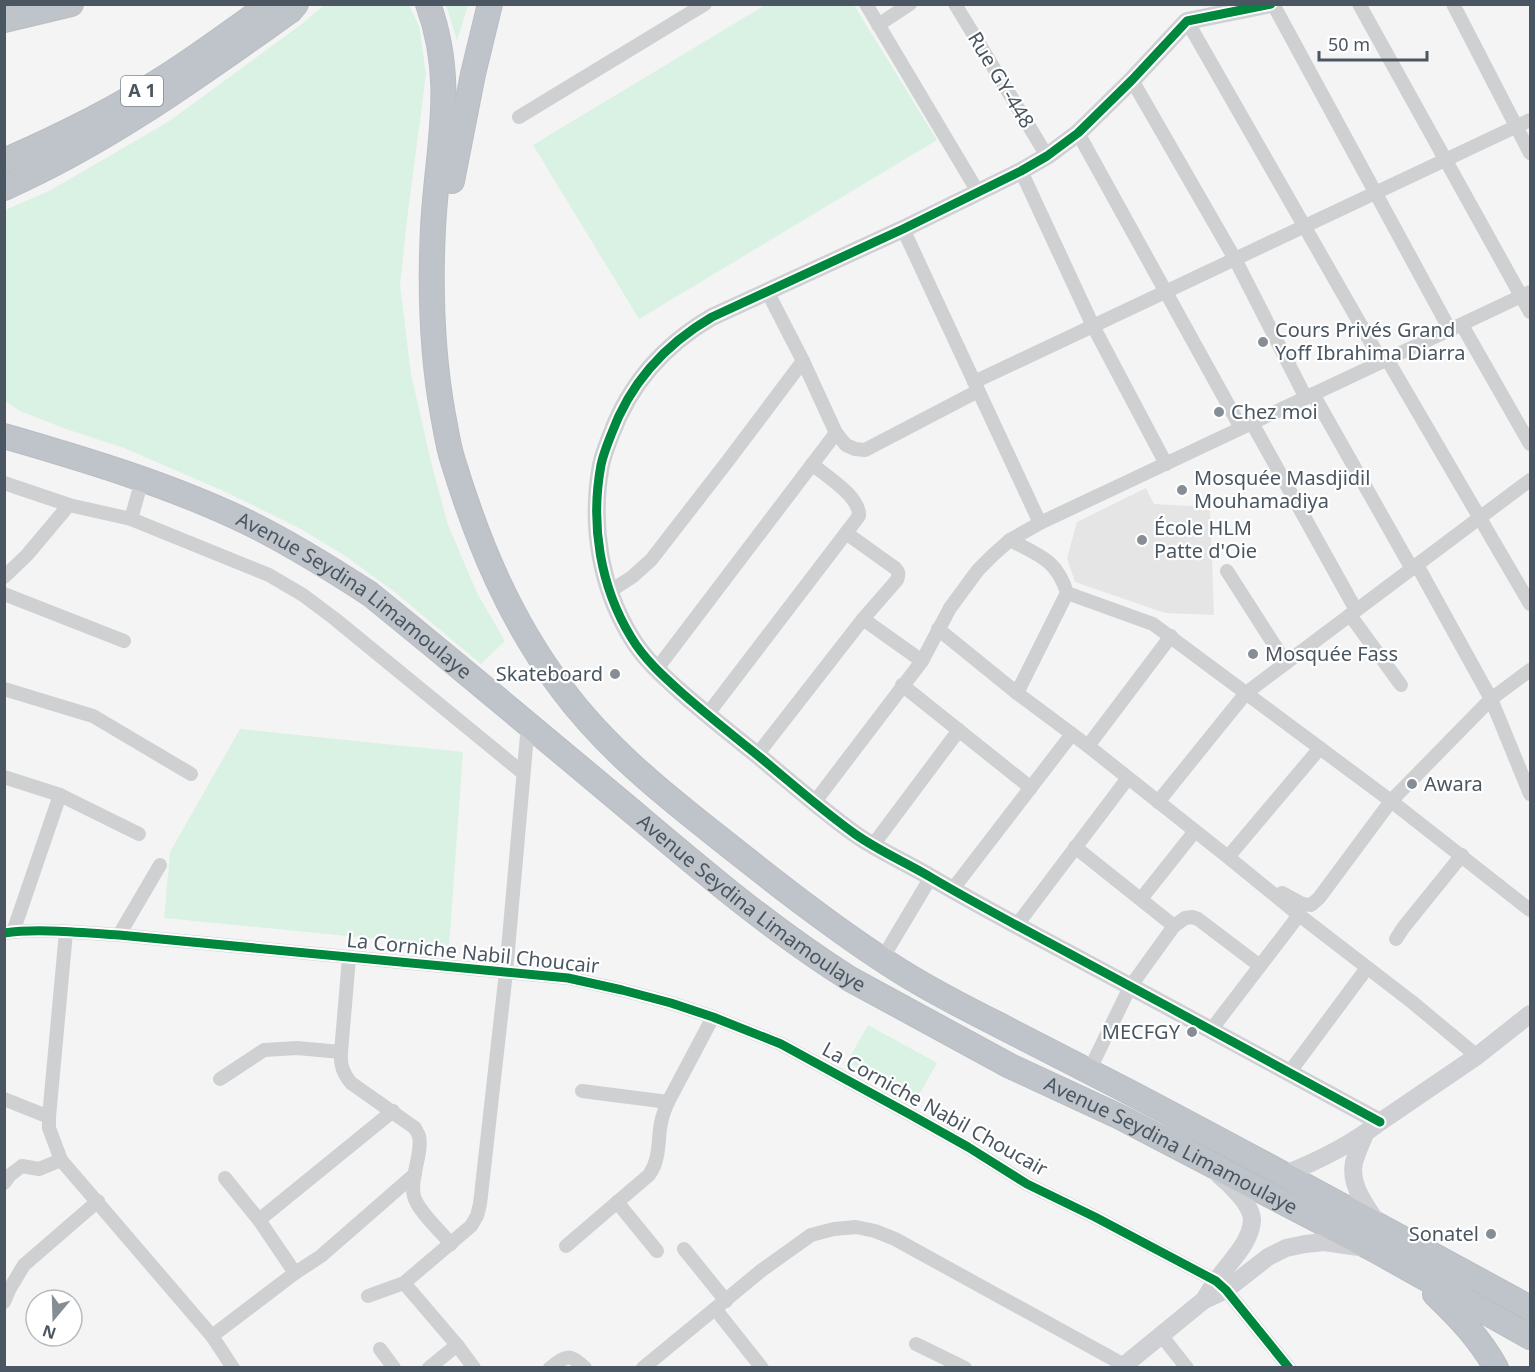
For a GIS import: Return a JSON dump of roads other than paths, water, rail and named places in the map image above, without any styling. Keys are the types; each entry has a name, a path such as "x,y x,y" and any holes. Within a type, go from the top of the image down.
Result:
{"highway":[{"name":"A 1","path":"4,161 45,144 101,115 164,78 270,4"},
{"path":"4,188 74,154 133,120 237,49 290,11 296,4"},
{"path":"428,4 436,30 444,88 442,136 433,225 433,274"},
{"path":"433,274 465,111 490,4"},
{"path":"4,20 68,5"},
{"path":"4,29 34,15 68,5"},
{"name":"Avenue Seydina Limamoulaye","path":"433,274 433,332 440,398 450,454 482,547 500,587 544,664 585,718 612,747 669,798 768,876 882,959 935,992 1285,1174 1328,1200 1378,1224 1530,1308"},
{"path":"4,429 77,458"},
{"name":"Avenue Seydina Limamoulaye","path":"4,436 77,458 175,492 247,522 315,558 370,594 721,886 824,963 1010,1066 1194,1155 1375,1250 1530,1337"},
{"path":"1412,1271 1465,1323 1486,1349 1496,1368"}],"street":[{"path":"519,117 705,4"},
{"path":"866,4 978,192"},
{"path":"878,25 910,4"},
{"name":"Rue GY-448","path":"955,4 1047,156"},
{"path":"1380,1122 1016,926 873,845 814,803 707,715 656,670 631,637 609,592 598,546 598,483 603,456 615,423 638,381 673,343 694,327 903,229 1047,156 1078,133 1187,21 1272,4 1375,193 1530,444"},
{"path":"1359,4 1446,160 1526,294 1530,312"},
{"path":"1453,4 1530,153"},
{"path":"1187,21 1304,227 1530,604"},
{"path":"1132,80 1236,259 1310,396 1415,567 1491,699 1530,794"},
{"path":"767,291 836,433 846,445 865,450 976,386 1093,326 1530,120"},
{"path":"1078,133 1166,292 1247,426 1353,613 1401,685"},
{"path":"1021,171 1093,326 1166,464"},
{"path":"903,229 1040,523"},
{"path":"814,803 922,661 950,609 978,570 1010,540 1040,523 1526,294"},
{"path":"609,592 632,577 651,560 802,361"},
{"path":"656,670 836,433"},
{"path":"707,715 859,516 860,510 853,498 812,464"},
{"path":"131,519 142,480"},
{"path":"1158,801 1246,693 1530,480"},
{"path":"4,483 69,505 131,519 269,575 303,595 335,619 523,773"},
{"path":"4,577 27,555 69,505"},
{"path":"757,755 863,619 897,580 898,571 846,533"},
{"path":"1010,540 1046,560 1055,568 1063,580 1067,593 1017,693"},
{"path":"1227,571 1286,663"},
{"path":"1067,593 1154,624 1391,801 1530,910"},
{"path":"4,594 124,641"},
{"path":"863,619 922,661"},
{"path":"938,629 1412,1002 1477,1056"},
{"path":"1088,746 1171,636"},
{"path":"1262,884 1302,904 1311,905 1319,898 1391,801 1491,699 1530,670"},
{"path":"902,686 1030,788"},
{"path":"4,689 93,716 191,774"},
{"path":"368,1296 404,1283 471,1226 477,1216 506,972 528,724"},
{"path":"873,845 959,730"},
{"path":"952,890 1072,734"},
{"path":"1228,857 1320,748"},
{"path":"4,777 60,795 139,834"},
{"path":"1016,926 1128,778"},
{"path":"9,932 60,795"},
{"path":"1141,899 1195,831"},
{"path":"1076,848 1174,926"},
{"path":"1396,939 1461,855"},
{"path":"119,935 160,865"},
{"path":"882,959 931,877"},
{"path":"1210,1030 1299,915"},
{"path":"1089,1071 1130,987 1174,926 1185,918 1198,919 1260,966"},
{"name":"La Corniche Nabil Choucair","path":"9,932 119,935 568,978 671,1003 781,1044 968,1148 1027,1184 1095,1217 1221,1286"},
{"path":"66,932 48,1117 49,1128 61,1160 212,1336 233,1368"},
{"path":"349,957 340,1052 343,1074 351,1083 415,1128 419,1136 412,1190 414,1199 451,1244"},
{"path":"1289,1073 1367,968"},
{"path":"1285,1174 1365,1134 1477,1056 1530,1014"},
{"path":"566,1245 649,1175 656,1166 663,1115 713,1017"},
{"path":"220,1078 264,1050 297,1048 340,1052"},
{"path":"582,1091 668,1102"},
{"path":"4,1099 48,1117"},
{"path":"259,1220 393,1111"},
{"path":"1365,1134 1354,1164 1353,1174 1358,1194 1378,1224"},
{"path":"1194,1155 1231,1185 1244,1200 1252,1218 1249,1233 1221,1286"},
{"path":"4,1183 22,1166 39,1169 61,1160"},
{"path":"212,1336 321,1256 415,1174"},
{"path":"225,1178 259,1220 295,1273"},
{"path":"4,1302 24,1265 98,1202"},
{"path":"617,1202 657,1251"},
{"path":"643,1368 762,1270 811,1235 834,1229 856,1227 895,1239 1123,1366 1221,1286 1286,1248 1324,1242 1375,1250"},
{"path":"684,1250 762,1368"},
{"path":"404,1283 474,1368"},
{"path":"1221,1286 1289,1368"},
{"path":"1161,1335 1187,1368"},
{"path":"916,1344 965,1368"},
{"path":"429,1368 457,1345"},
{"path":"380,1349 394,1368"},
{"path":"550,1368 569,1356 575,1358 585,1368"}],"place":[{"name":"Cours Privés Grand Yoff Ibrahima Diarra","path":"1263,342"},
{"name":"Chez moi","path":"1219,412"},
{"name":"Mosquée Masdjidil Mouhamadiya","path":"1182,490"},
{"name":"École HLM Patte d'Oie","path":"1142,540"},
{"name":"Mosquée Fass","path":"1253,654"},
{"name":"Skateboard","path":"615,674"},
{"name":"Awara","path":"1412,784"},
{"name":"MECFGY","path":"1192,1032"},
{"name":"Sonatel","path":"1491,1234"}]}
